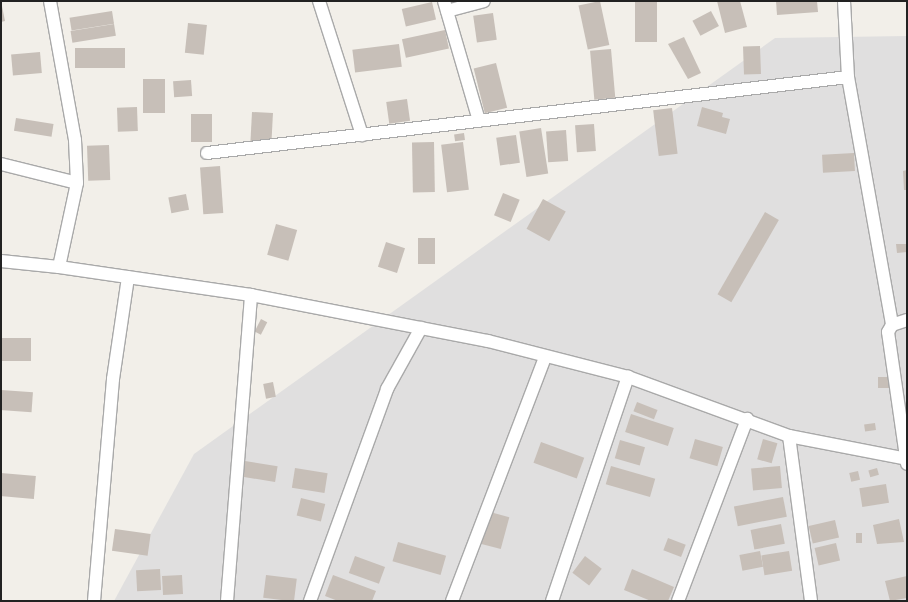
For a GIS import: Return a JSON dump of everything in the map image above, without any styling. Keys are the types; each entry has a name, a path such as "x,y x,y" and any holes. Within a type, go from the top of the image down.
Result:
{"street":[{"path":"50,1 75,140 77,183 59,267"},
{"path":"319,1 362,135"},
{"path":"479,120 446,6 484,1"},
{"path":"1,261 59,267 251,294 421,328 628,376 747,419 789,436 907,461 888,332 892,324 848,77 844,1"},
{"path":"207,153 848,77"},
{"path":"1,164 77,183"},
{"path":"94,601 113,379 128,277"},
{"path":"227,601 251,294"},
{"path":"892,324 907,320"},
{"path":"310,601 387,390 421,328"},
{"path":"452,601 545,357"},
{"path":"552,601 628,376"},
{"path":"678,601 747,419"},
{"path":"789,436 811,601"}],"shaded area":[{"path":"907,36 907,601 114,601 194,454 775,38"}],"building":[{"path":"1,1 5,21 1,22"},
{"path":"600,1 609,45 588,50 578,6"},
{"path":"635,1 657,1 657,42 635,42"},
{"path":"717,1 740,1 747,27 725,33"},
{"path":"776,1 817,1 818,12 777,15"},
{"path":"432,2 436,20 406,27 402,9"},
{"path":"112,11 114,24 72,31 70,18"},
{"path":"711,11 719,26 700,36 692,21"},
{"path":"493,13 497,40 477,43 473,16"},
{"path":"188,23 207,25 204,55 185,53"},
{"path":"114,24 116,36 72,43 71,31"},
{"path":"445,30 449,49 406,58 402,39"},
{"path":"684,37 701,73 688,79 668,44"},
{"path":"399,44 402,67 355,73 352,50"},
{"path":"760,46 761,74 744,75 743,47"},
{"path":"75,48 125,48 125,68 75,68"},
{"path":"611,49 615,98 594,100 590,51"},
{"path":"40,52 42,73 13,75 11,55"},
{"path":"496,63 507,108 485,113 474,69"},
{"path":"143,79 165,79 165,113 143,113"},
{"path":"191,80 192,96 174,97 173,81"},
{"path":"407,99 410,121 389,124 386,102"},
{"path":"137,107 138,131 118,132 117,108"},
{"path":"702,107 723,113 722,117 730,119 726,134 697,126"},
{"path":"672,108 678,154 659,156 653,110"},
{"path":"252,112 273,113 271,142 250,141"},
{"path":"191,114 212,114 212,142 191,142"},
{"path":"16,118 54,124 51,137 14,131"},
{"path":"594,124 596,151 577,152 575,125"},
{"path":"541,128 548,173 526,177 519,131"},
{"path":"566,130 568,161 548,162 546,131"},
{"path":"464,133 465,140 455,141 454,134"},
{"path":"516,135 520,163 500,166 496,138"},
{"path":"412,142 434,142 435,192 413,192"},
{"path":"463,142 469,190 447,192 441,145"},
{"path":"109,145 110,180 88,181 87,146"},
{"path":"854,153 855,171 823,173 822,155"},
{"path":"220,166 223,213 203,214 200,167"},
{"path":"907,170 907,190 904,190 903,171"},
{"path":"503,193 520,200 511,222 494,215"},
{"path":"186,194 189,210 171,213 168,197"},
{"path":"543,199 566,212 549,241 527,229"},
{"path":"765,212 779,220 731,302 718,294"},
{"path":"276,224 297,230 288,261 267,255"},
{"path":"418,238 435,238 435,264 418,264"},
{"path":"386,242 405,248 397,273 378,267"},
{"path":"896,244 907,244 907,252 897,253"},
{"path":"261,319 267,322 261,335 255,331"},
{"path":"1,338 31,338 31,361 1,361"},
{"path":"878,377 893,377 893,388 878,388"},
{"path":"273,382 276,397 266,399 263,384"},
{"path":"1,390 33,392 32,412 1,410"},
{"path":"637,402 658,410 654,419 633,411"},
{"path":"631,414 674,428 668,446 625,432"},
{"path":"875,423 876,430 865,431 864,425"},
{"path":"695,439 723,447 717,466 689,458"},
{"path":"763,439 777,443 772,463 757,459"},
{"path":"620,440 645,447 640,465 615,458"},
{"path":"541,442 584,458 577,478 533,463"},
{"path":"245,461 278,466 275,482 242,477"},
{"path":"611,466 655,479 650,497 606,484"},
{"path":"780,466 782,488 753,490 751,469"},
{"path":"295,468 328,473 324,493 292,488"},
{"path":"877,468 879,475 870,477 868,470"},
{"path":"858,471 860,480 851,482 849,473"},
{"path":"1,473 36,476 34,499 1,496"},
{"path":"886,484 889,503 862,507 859,488"},
{"path":"783,497 787,517 738,526 734,507"},
{"path":"301,498 325,504 321,522 297,515"},
{"path":"490,512 509,517 501,549 481,544"},
{"path":"899,519 904,542 877,544 873,525"},
{"path":"835,520 839,538 813,544 809,526"},
{"path":"781,524 785,544 754,550 751,530"},
{"path":"115,529 151,534 148,556 112,551"},
{"path":"856,533 862,533 862,543 856,543"},
{"path":"668,538 686,545 681,557 663,550"},
{"path":"398,542 446,556 441,575 392,561"},
{"path":"836,543 840,561 819,565 815,548"},
{"path":"760,551 763,567 742,571 739,555"},
{"path":"789,551 792,571 764,575 761,555"},
{"path":"355,556 385,567 379,584 349,573"},
{"path":"585,556 602,569 589,585 572,573"},
{"path":"160,569 161,590 137,591 136,570"},
{"path":"632,569 674,587 668,601 651,601 624,590"},
{"path":"182,575 183,594 163,595 162,576"},
{"path":"266,575 297,579 294,601 263,598"},
{"path":"333,575 376,591 372,601 338,601 325,596"},
{"path":"907,576 907,598 890,601 885,581"}]}
